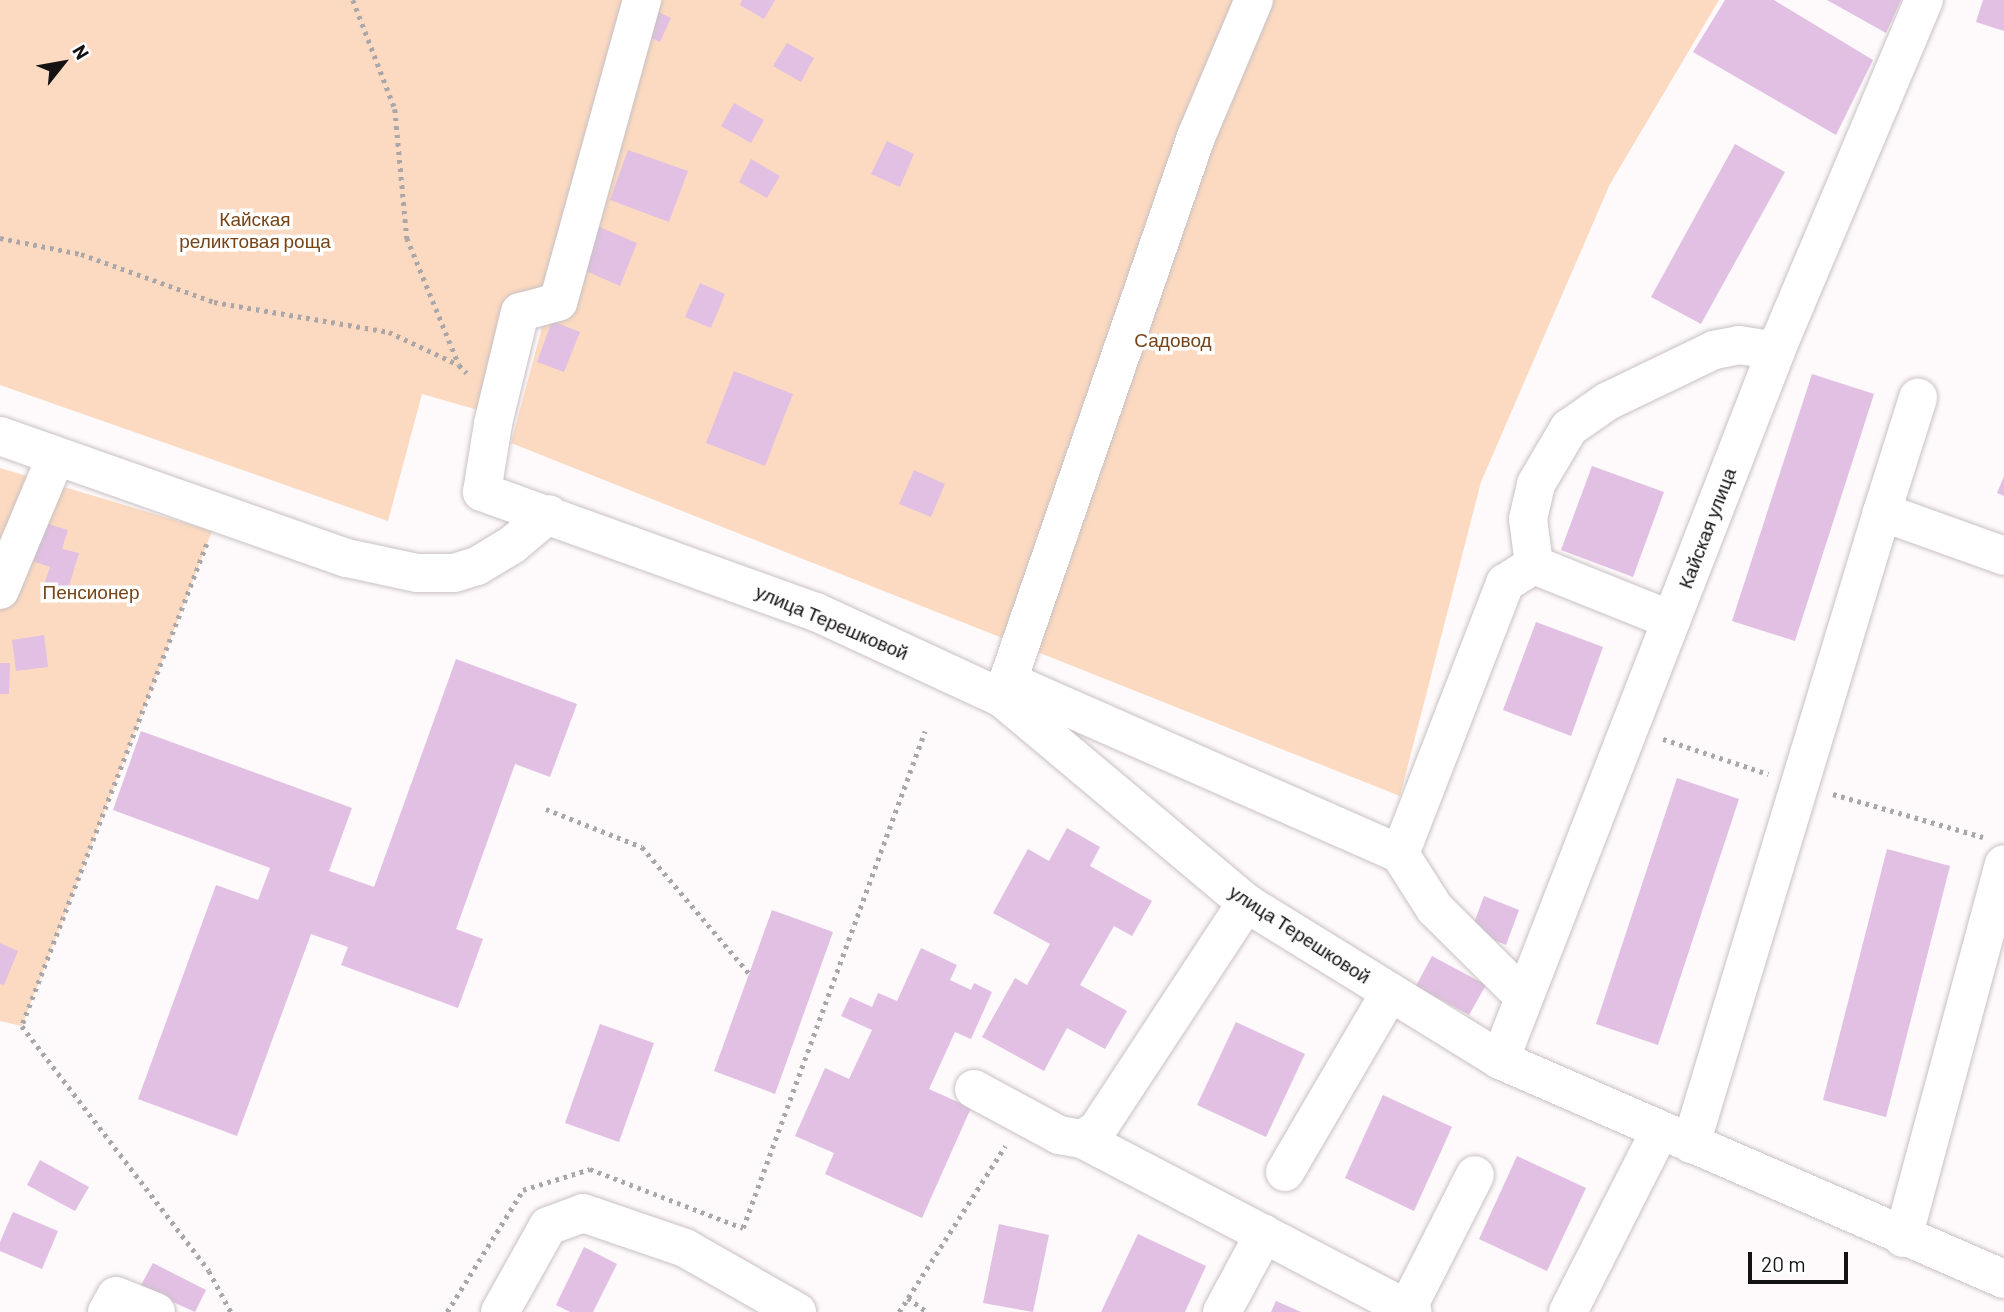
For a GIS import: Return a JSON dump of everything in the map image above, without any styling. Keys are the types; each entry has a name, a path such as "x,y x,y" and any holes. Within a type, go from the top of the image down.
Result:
{"street":[{"path":"498,404 520,312 558,302 642,0"},
{"path":"1254,0 1196,137 1005,689 1400,854 1435,909 1524,997"},
{"name":"Кайская улица","path":"1500,1060 1776,351 1924,0"},
{"path":"1534,565 1528,519 1536,484 1569,428 1608,401 1714,350 1739,345 1776,351"},
{"path":"1568,1312 1675,1138 1918,398"},
{"name":"улица Терешковой","path":"498,404 482,492 816,611 1005,689 1246,902 1500,1060 1903,1238 2004,1279"},
{"path":"0,436 347,558 417,573 454,573 477,566 512,545 549,514"},
{"path":"0,590 56,456"},
{"path":"1882,512 2004,556"},
{"path":"1400,854 1505,583 1534,565"},
{"path":"1534,565 1671,620"},
{"path":"1903,1238 2004,864"},
{"path":"1082,1139 1097,1130 1246,902"},
{"path":"1285,1172 1390,992"},
{"path":"974,1089 1059,1135 1082,1139 1264,1234 1394,1307 1475,1175"},
{"path":"500,1312 548,1226 583,1213 685,1248 797,1312"},
{"path":"1222,1312 1264,1234"},
{"path":"111,1304 156,1312"}],"path":[{"path":"353,0 395,109 407,238 459,365"},
{"path":"0,238 81,254 214,302 389,332 459,365 498,404"},
{"path":"212,531 22,1026 209,1272 231,1312"},
{"path":"447,1312 523,1190 590,1169 743,1228 925,731"},
{"path":"546,809 642,847 750,973"},
{"path":"899,1312 1024,1116"},
{"path":"908,1298 927,1312"}],"green space":[{"name":"Кайская реликтовая роща","path":"0,0 624,0 506,418 422,394 388,521 0,385"},
{"name":"Садовод","path":"630,0 1719,0 1610,184 1481,482 1400,796 511,443"},
{"name":"Пенсионер","path":"0,468 212,531 22,1026 0,1021"}],"building":[{"path":"742,0 775,0 764,19 740,5"},
{"path":"1725,0 1774,0 1873,60 1836,135 1693,52"},
{"path":"1827,0 1901,0 1886,33"},
{"path":"1983,0 2004,0 2004,31 1976,22"},
{"path":"650,8 671,18 660,42 639,32"},
{"path":"787,43 814,58 801,82 773,66"},
{"path":"734,103 764,120 751,143 721,126"},
{"path":"887,141 914,154 900,187 871,174"},
{"path":"1735,144 1785,172 1701,324 1651,297"},
{"path":"628,150 688,171 669,222 610,200"},
{"path":"751,159 780,176 767,198 739,182"},
{"path":"597,226 637,243 620,286 579,268"},
{"path":"700,283 725,294 711,328 685,317"},
{"path":"552,321 580,332 564,372 537,362"},
{"path":"734,371 793,394 765,466 706,443"},
{"path":"1812,374 1874,394 1795,641 1732,621"},
{"path":"1592,466 1664,492 1633,577 1561,550"},
{"path":"914,470 945,484 931,517 899,504"},
{"path":"2004,476 2004,496 1997,493"},
{"path":"36,520 68,530 62,549 79,553 67,593 44,585 50,567 24,558"},
{"path":"1536,622 1603,647 1571,736 1503,710"},
{"path":"44,635 48,667 16,671 12,640"},
{"path":"456,659 577,704 550,777 515,764 456,929 483,939 458,1008 341,965 348,947 311,934 237,1136 138,1099 216,885 258,900 270,868 113,810 141,731 352,808 329,871 374,887"},
{"path":"0,663 10,663 9,694 0,694"},
{"path":"1677,778 1739,799 1658,1045 1596,1024"},
{"path":"1067,828 1100,847 1090,866 1152,901 1132,936 1114,926 1080,985 1127,1011 1105,1049 1067,1028 1044,1071 982,1037 1015,978 1027,985 1050,944 993,913 1028,849 1049,861"},
{"path":"1887,849 1950,866 1886,1117 1823,1100"},
{"path":"1484,896 1519,910 1506,945 1471,931"},
{"path":"772,910 833,932 775,1094 714,1071"},
{"path":"0,943 18,951 4,985 0,984"},
{"path":"921,948 957,965 950,980 971,990 974,983 992,992 971,1039 955,1032 929,1089 971,1108 922,1218 825,1174 834,1153 795,1136 825,1068 849,1079 872,1030 841,1016 850,997 872,1007 878,993 897,1001"},
{"path":"1432,956 1486,985 1469,1015 1416,986"},
{"path":"1236,1022 1305,1054 1266,1137 1197,1105"},
{"path":"600,1024 654,1043 619,1142 565,1123"},
{"path":"1383,1095 1452,1127 1414,1211 1345,1178"},
{"path":"1517,1156 1586,1188 1547,1271 1479,1239"},
{"path":"40,1160 89,1187 75,1211 27,1185"},
{"path":"13,1212 58,1231 42,1269 0,1251 0,1242"},
{"path":"999,1224 1049,1235 1033,1312 983,1303"},
{"path":"1138,1234 1206,1266 1185,1312 1101,1312"},
{"path":"584,1247 617,1264 593,1312 570,1312 556,1305"},
{"path":"153,1263 206,1290 195,1312 140,1287"},
{"path":"1276,1301 1301,1312 1271,1312"}]}
